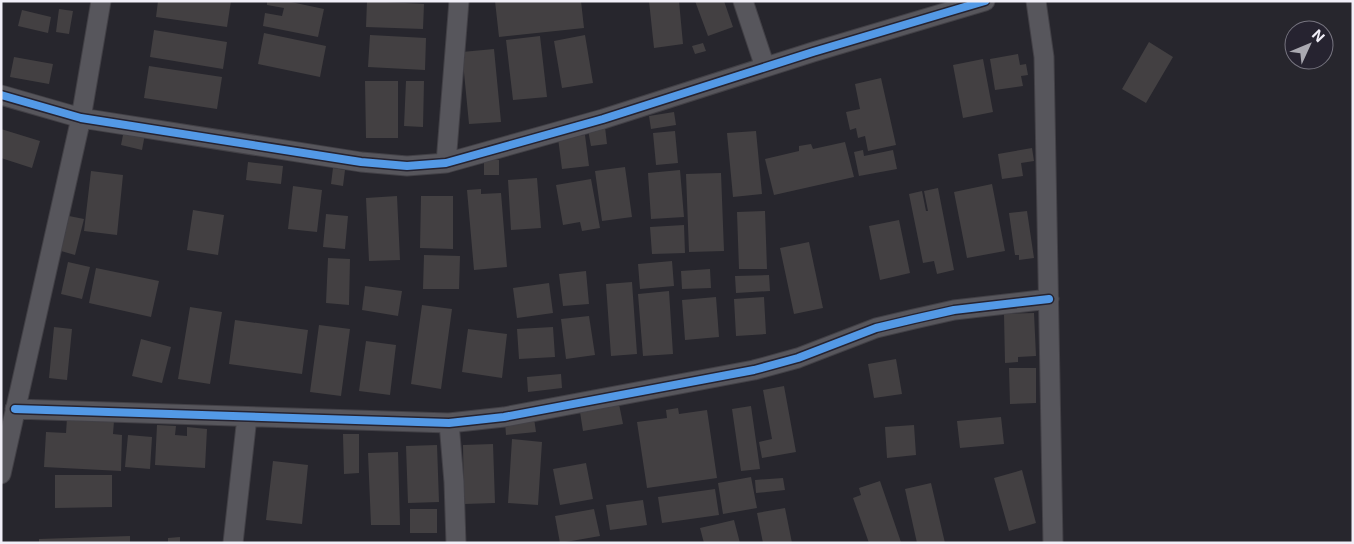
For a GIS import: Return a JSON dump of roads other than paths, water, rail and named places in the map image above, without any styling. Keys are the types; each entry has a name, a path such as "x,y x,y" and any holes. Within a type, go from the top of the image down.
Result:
{"street":[{"path":"1,474 80,118 101,1"},
{"path":"446,163 459,1"},
{"path":"743,1 765,66"},
{"path":"1,95 80,118 361,162 407,166 446,163 603,119 765,66 986,1"},
{"path":"1036,1 1044,57 1053,543"},
{"path":"15,409 449,423 504,417 754,370 798,358 876,328 954,310 1049,299"},
{"path":"233,543 247,417"},
{"path":"449,423 454,482 456,543"}]}
